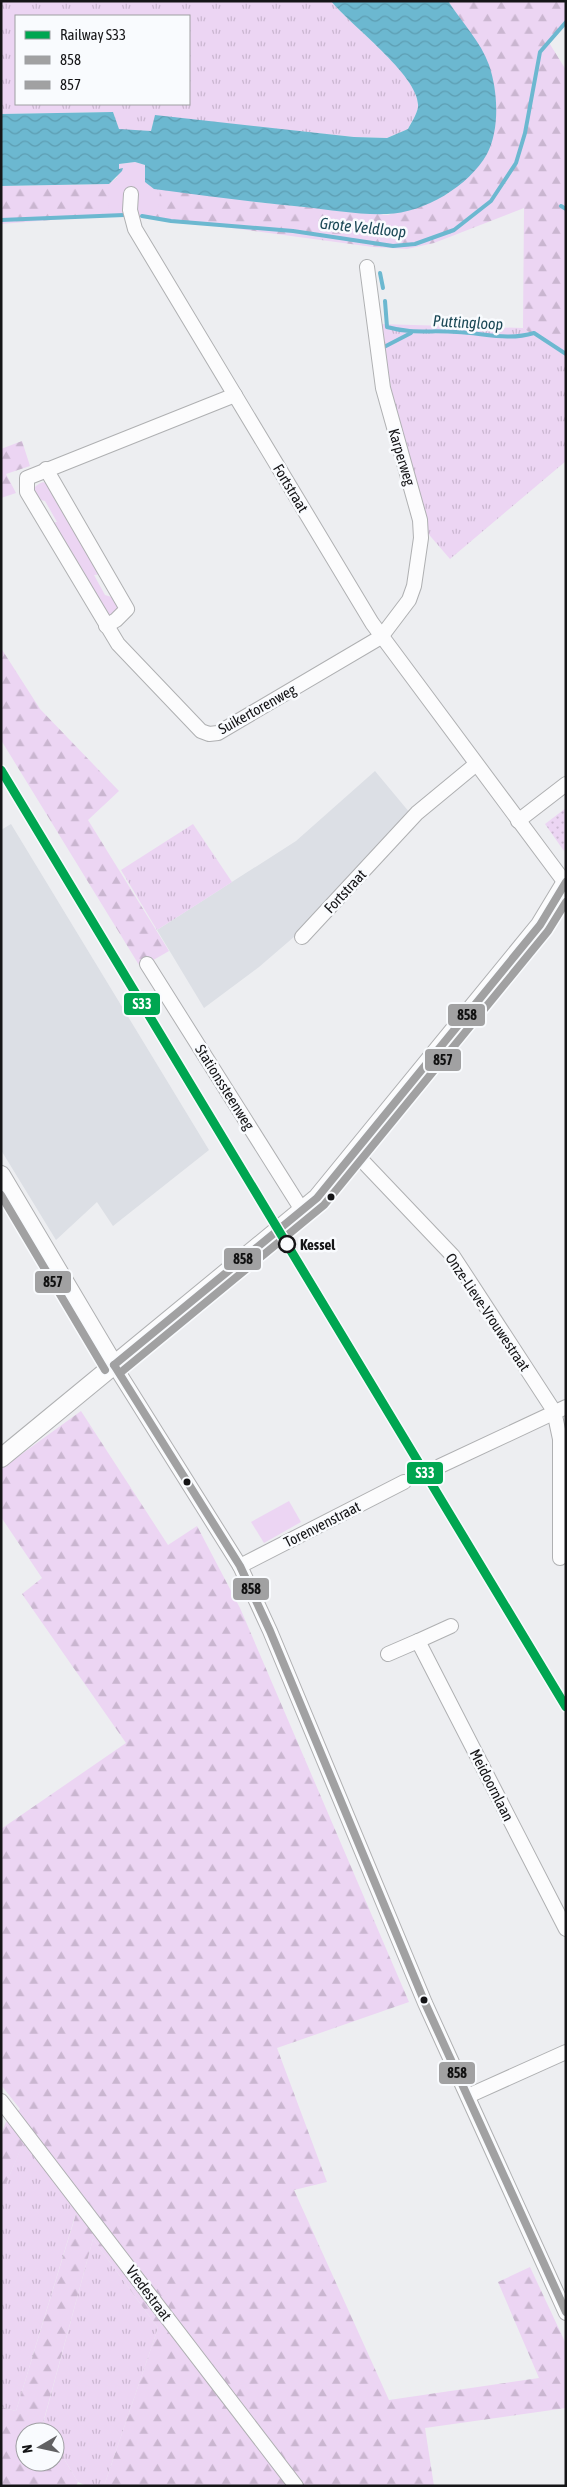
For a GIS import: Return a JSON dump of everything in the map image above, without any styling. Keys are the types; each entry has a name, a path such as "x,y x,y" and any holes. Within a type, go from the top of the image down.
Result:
{"street":[{"name":"Fortstraat","path":"131,196 130,210 135,229 381,636 566,883"},
{"name":"Karperweg","path":"367,267 383,388 420,520 421,538 414,586 408,600 381,636"},
{"name":"Suikertorenweg","path":"235,395 27,478 27,492 106,626 118,644 201,730 209,734 218,733 381,636"},
{"path":"46,469 127,609 116,620 106,626"},
{"name":"Fortstraat","path":"302,937 417,813 476,764"},
{"path":"518,821 566,784"},
{"path":"1,1458 273,1235 329,1184 540,925 566,883"},
{"name":"Stationssteenweg","path":"147,964 302,1210"},
{"name":"Onze-Lieve-Vrouwestraat","path":"354,1152 454,1256 560,1409 558,1422 561,1447 560,1558"},
{"path":"1,1175 114,1365 240,1566 274,1640 424,2003 566,2313"},
{"path":"440,1466 560,1409"},
{"name":"Torenvenstraat","path":"240,1566 404,1482"},
{"path":"388,1654 451,1626"},
{"name":"Meidoornlaan","path":"418,1641 566,1930"},
{"path":"468,2096 566,2052"},
{"name":"Vredestraat","path":"1,2101 296,2486"}],"shaded area":[{"path":"375,771 410,813 309,924 259,967 204,1008 157,930 296,841"},
{"path":"11,824 209,1150 113,1226 97,1202 56,1240 1,1150 1,830"}],"green space":[{"path":"1,1 331,1 397,66 416,95 418,107 408,129 387,138 354,137 155,116 151,131 119,130 113,112 1,114"},
{"path":"448,1 566,1 566,22 548,41 566,70 566,356 523,328 524,208 434,243 407,249 373,247 126,214 1,224 1,186 109,184 117,178 256,202 388,215 447,194 468,176 487,154 479,48"},
{"path":"135,162 145,165 145,182 154,189 160,190 158,214 124,211 108,212 109,184 117,178 119,164"},
{"path":"379,324 523,328 566,356 566,461 450,559 425,530 415,477 396,414"},
{"path":"22,441 30,466 6,474 16,493 1,498 1,449"},
{"path":"43,482 47,484 103,574 94,575 105,595 118,599 119,608 109,617 47,523 57,522 45,501 33,498 35,488"},
{"path":"1,648 40,709 119,791 88,820 169,951 143,966 139,965 1,740"},
{"path":"566,808 566,847 564,851 545,824"},
{"path":"193,824 232,882 157,930 121,870"},
{"path":"81,1411 168,1545 197,1526 240,1608 409,2002 277,2048 327,2182 294,2190 389,2400 539,2378 498,2282 530,2267 566,2344 566,2408 425,2428 434,2486 104,2486 158,2328 93,2239 43,2422 15,2422 15,2472 65,2472 65,2461 78,2482 76,2486 1,2486 1,2407 16,2411 76,2214 24,2142 1,2195 1,2134 6,2122 20,2109 1,2085 1,1829 126,1743 22,1594 42,1578 1,1517 1,1469"},
{"path":"289,1501 301,1522 264,1543 251,1522"},
{"path":"24,2141 76,2213 16,2411 1,2407 1,2195"},
{"path":"93,2239 158,2328 104,2486 87,2486 78,2482 65,2461 65,2422 44,2422"}],"water":[{"path":"331,1 448,1 481,48 492,75 496,98 494,133 487,154 479,166 469,177 444,196 416,209 401,212 377,214 345,212 154,189 145,182 145,165 135,162 119,164 119,169 123,168 122,171 109,184 1,186 1,114 113,112 119,129 151,131 155,115 354,137 387,138 408,129 418,107 416,95 408,81 383,52"}],"waterway":[{"name":"Grote Veldloop","path":"142,216 171,221 293,231 393,246 415,244 454,230 491,201 516,163 525,133 540,52 566,22"},
{"path":"561,206 566,209"},
{"name":"Grote Veldloop","path":"1,220 124,215"},
{"name":"Puttingloop","path":"380,273 383,288"},
{"name":"Puttingloop","path":"385,301 387,327 413,331 505,336 534,333 566,354"},
{"path":"384,347 411,333"}],"rail line":[{"name":"S33","path":"1,770 566,1707"}],"transit line":[{"name":"858","path":"114,1365 317,1198 540,925 566,882"},
{"name":"857","path":"120,1373 324,1205 548,931 566,902"},
{"name":"857","path":"1,1195 105,1370"},
{"name":"858","path":"114,1365 240,1566 270,1631 425,2003 566,2312"}],"place":[{"name":"Kessel","path":"287,1244"}]}
